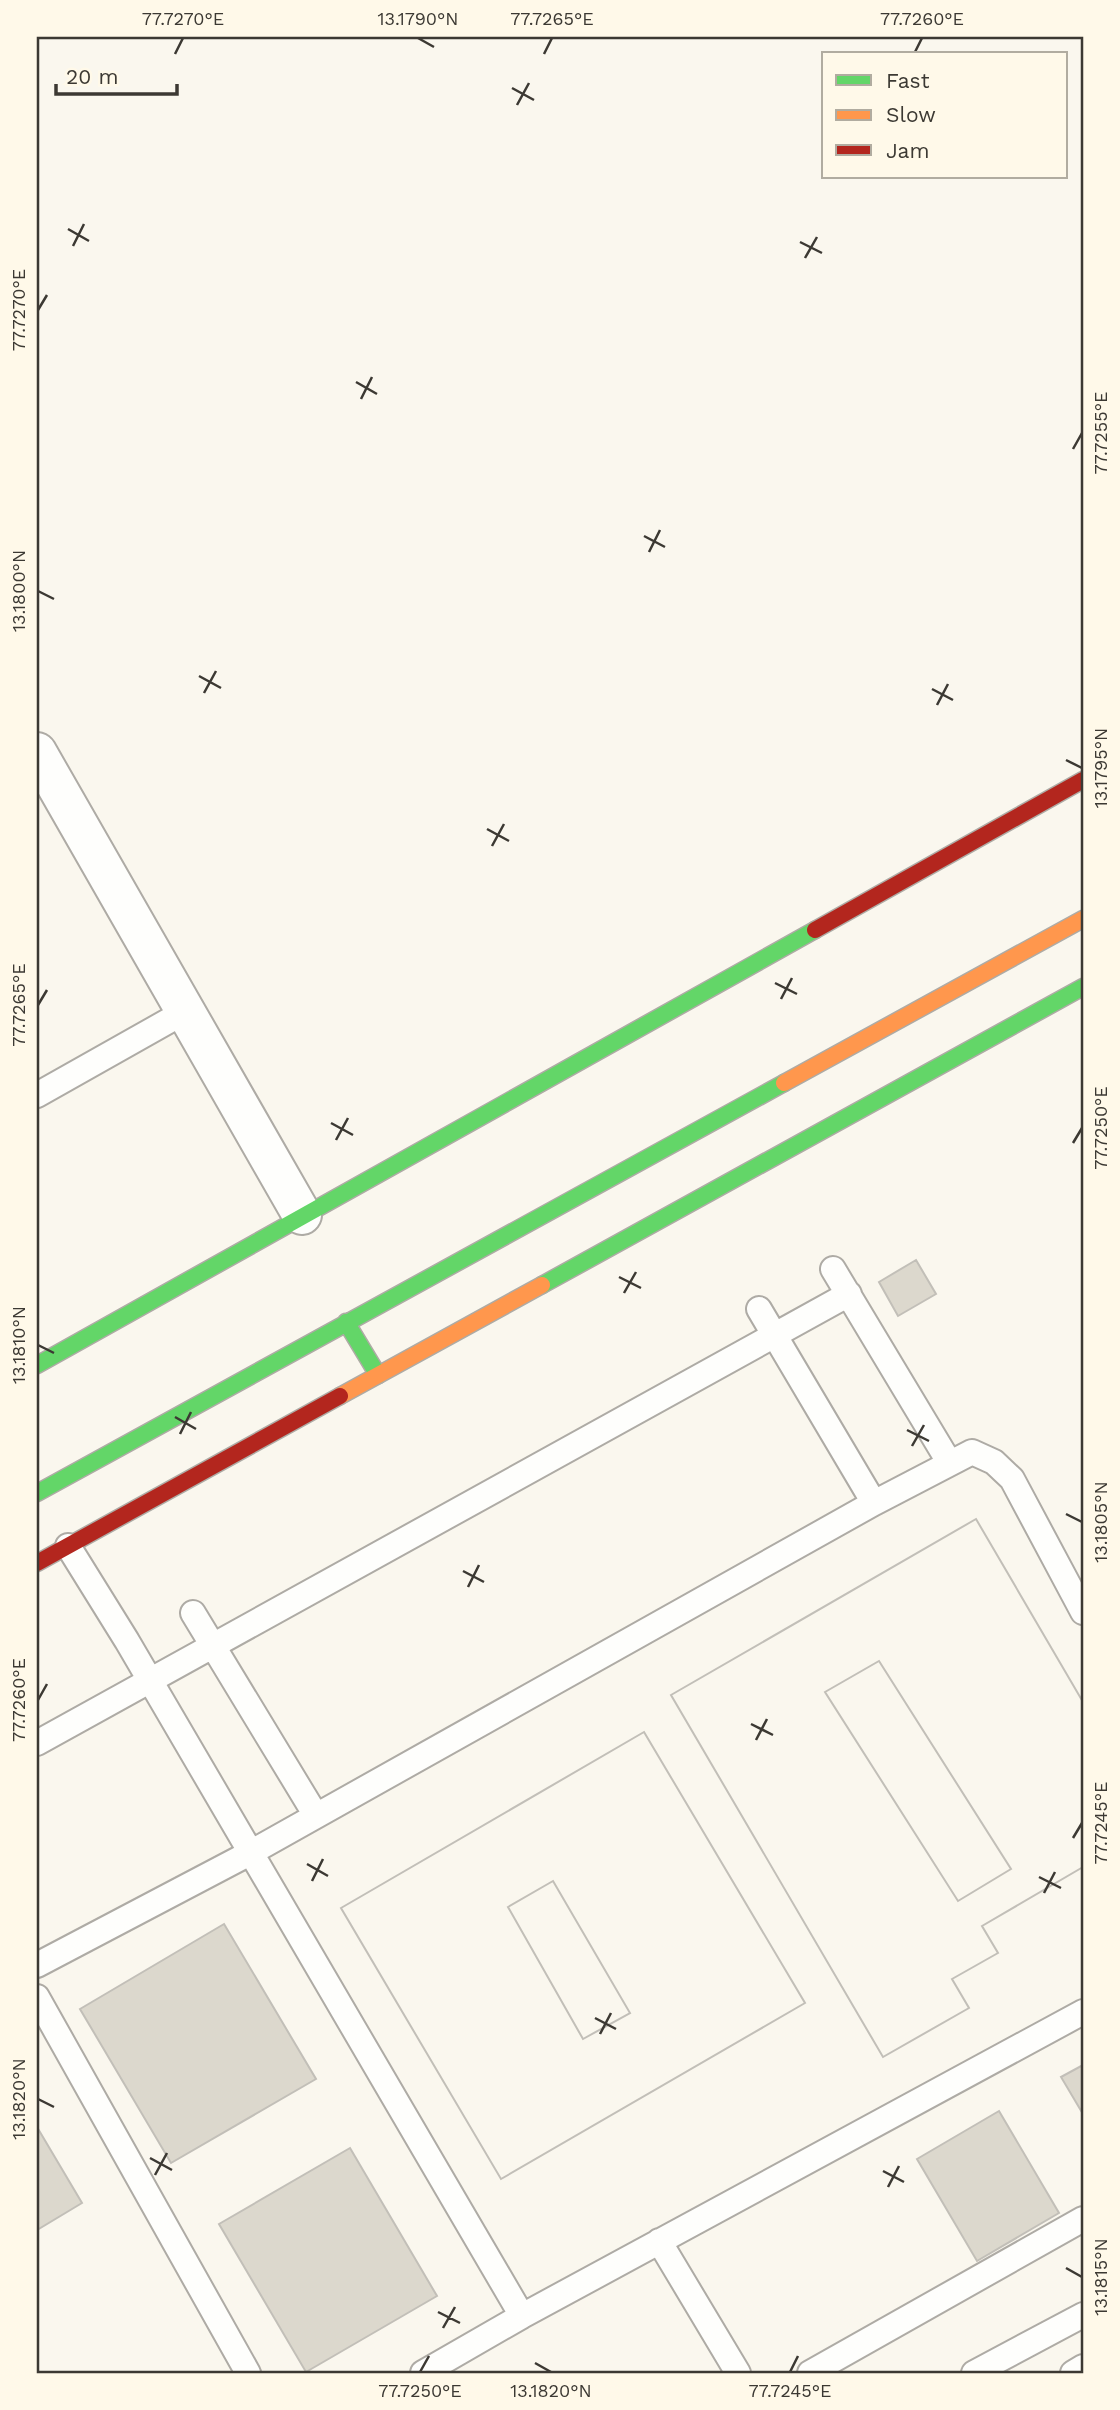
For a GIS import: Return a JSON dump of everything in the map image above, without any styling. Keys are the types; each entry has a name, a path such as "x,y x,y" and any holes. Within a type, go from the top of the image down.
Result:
{"street":[{"path":"37,752 302,1214"},
{"path":"37,1365 302,1214 1083,780"},
{"path":"37,1493 1083,919"},
{"path":"37,1563 1083,987"},
{"path":"346,1322 378,1375"}],"lane":[{"path":"37,1095 186,1011"},
{"path":"833,1269 948,1462"},
{"path":"37,1743 776,1337 849,1294"},
{"path":"759,1308 874,1503"},
{"path":"37,1965 250,1853 314,1814 948,1462 972,1452 994,1462 1012,1479 1083,1612"},
{"path":"68,1546 150,1680 522,2316"},
{"path":"192,1613 314,1814"},
{"path":"37,1997 248,2373"},
{"path":"423,2373 659,2241 1083,2012"},
{"path":"810,2373 1083,2219"},
{"path":"659,2241 738,2373"},
{"path":"975,2373 1083,2315"},
{"path":"1073,2373 1083,2367"}],"building":[{"path":"916,1260 936,1294 898,1316 879,1282"},
{"path":"976,1519 1083,1702 1083,1867 982,1926 998,1953 952,1979 969,2008 883,2057 671,1695","holes":["879,1661 1011,1869 958,1901 825,1692"]},
{"path":"976,1519 1083,1702 1083,1867 982,1926 998,1953 952,1979 969,2008 883,2057 671,1695"},
{"path":"879,1661 1011,1869 958,1901 825,1692"},
{"path":"644,1732 805,2003 501,2179 341,1908","holes":["553,1881 630,2013 583,2039 508,1907"]},
{"path":"644,1732 805,2003 501,2179 341,1908"},
{"path":"553,1881 630,2013 583,2039 508,1907"},
{"path":"224,1924 316,2079 171,2163 80,2009"},
{"path":"1083,2065 1083,2114 1061,2077"},
{"path":"999,2111 1059,2213 977,2261 917,2159"},
{"path":"37,2127 82,2203 37,2230"},
{"path":"350,2148 437,2296 306,2372 219,2224"}],"traffic: fast":[{"path":"37,1365 815,930"},
{"path":"542,1285 1083,987"},
{"path":"37,1493 784,1083"},
{"path":"346,1322 378,1375"}],"traffic: slow":[{"path":"784,1083 1083,919"},
{"path":"340,1396 542,1285"}],"traffic: jam":[{"path":"815,930 1083,780"},
{"path":"37,1563 340,1396"}]}
